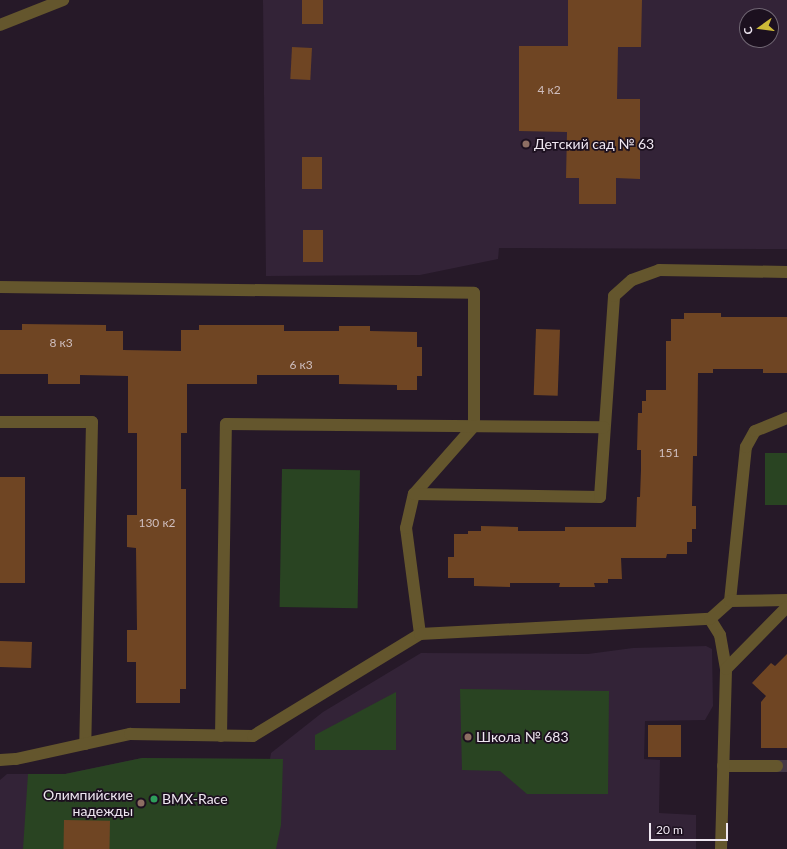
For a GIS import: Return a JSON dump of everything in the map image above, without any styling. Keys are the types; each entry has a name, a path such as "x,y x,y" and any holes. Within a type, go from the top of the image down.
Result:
{"lane":[{"path":"0,25 63,0"},
{"path":"414,494 600,497 614,296 632,280 659,270 787,272"},
{"path":"0,286 474,293 474,426 414,494 406,528 420,634"},
{"path":"730,601 746,447 755,431 787,418"},
{"path":"0,422 92,422 85,744"},
{"path":"221,736 226,424 604,427"},
{"path":"0,760 16,760 130,734 253,736 420,634 710,619 730,601 787,600"},
{"path":"726,669 787,608"},
{"path":"710,619 720,635 726,669 721,849"},
{"path":"723,766 777,766"}],"shaded area":[{"name":"Детский сад № 63","path":"263,0 787,0 787,249 499,248 498,259 420,275 266,276"},
{"name":"Школа № 683","path":"706,646 712,649 713,706 705,720 645,721 644,759 660,760 659,813 696,815 696,849 0,849 0,780 7,774 65,774 142,758 270,759 271,753 323,712 421,653 588,654 633,648"}],"green space":[{"path":"765,453 787,453 787,505 765,505"},
{"path":"282,469 360,470 358,608 280,607"},
{"path":"460,689 609,691 608,794 527,794 500,771 462,770"},
{"path":"396,692 396,750 315,750 315,735"},
{"name":"BMX-Race","path":"142,758 283,759 281,825 276,849 23,849 28,774 65,774"}],"building":[{"path":"302,0 323,0 323,24 302,24"},
{"path":"568,0 642,0 641,47 618,47 617,99 640,99 640,179 616,178 616,204 579,204 579,178 566,178 567,132 519,131 519,46 568,46"},
{"path":"292,47 312,48 310,80 290,79"},
{"path":"302,157 322,157 322,189 302,189"},
{"path":"303,230 323,230 323,262 303,262"},
{"path":"684,313 721,313 721,317 787,317 787,373 763,373 763,369 713,369 713,373 698,373 697,456 693,456 692,506 696,506 696,529 692,529 692,542 687,542 687,554 667,554 666,558 621,558 622,579 608,579 608,583 594,583 595,587 559,587 560,583 510,583 510,587 474,586 474,578 448,578 448,557 454,557 454,534 468,534 468,531 481,531 481,526 518,527 518,531 565,531 565,527 636,527 637,497 640,497 641,470 641,450 637,450 638,413 642,413 642,401 646,401 646,390 666,390 666,341 671,341 671,319 684,319"},
{"path":"22,324 106,325 106,331 123,331 123,350 181,351 181,330 199,330 199,325 284,325 284,331 339,331 339,326 370,326 370,331 417,332 417,347 422,347 422,376 417,376 417,390 397,390 397,385 339,384 339,375 257,375 257,384 187,384 187,433 181,433 181,489 186,489 186,689 180,689 180,703 136,703 136,662 127,662 127,630 137,630 136,548 127,547 127,515 137,515 137,433 128,433 128,376 80,375 80,384 48,384 48,374 0,374 0,330 22,330"},
{"path":"536,329 560,330 558,396 534,395"},
{"path":"0,477 25,477 25,583 0,583"},
{"path":"0,641 32,642 31,668 0,667"},
{"path":"787,654 787,748 761,748 761,702 766,696 752,683 771,663 775,666"},
{"path":"648,725 681,725 681,757 648,757"},
{"path":"64,820 110,821 110,849 63,849"}],"tunnel":[{"path":"777,766 787,766"}],"place":[{"name":"Детский сад № 63","path":"526,144"},
{"name":"Школа № 683","path":"468,737"},
{"name":"BMX-Race","path":"154,799"},
{"name":"Олимпийские надежды","path":"141,803"}]}
